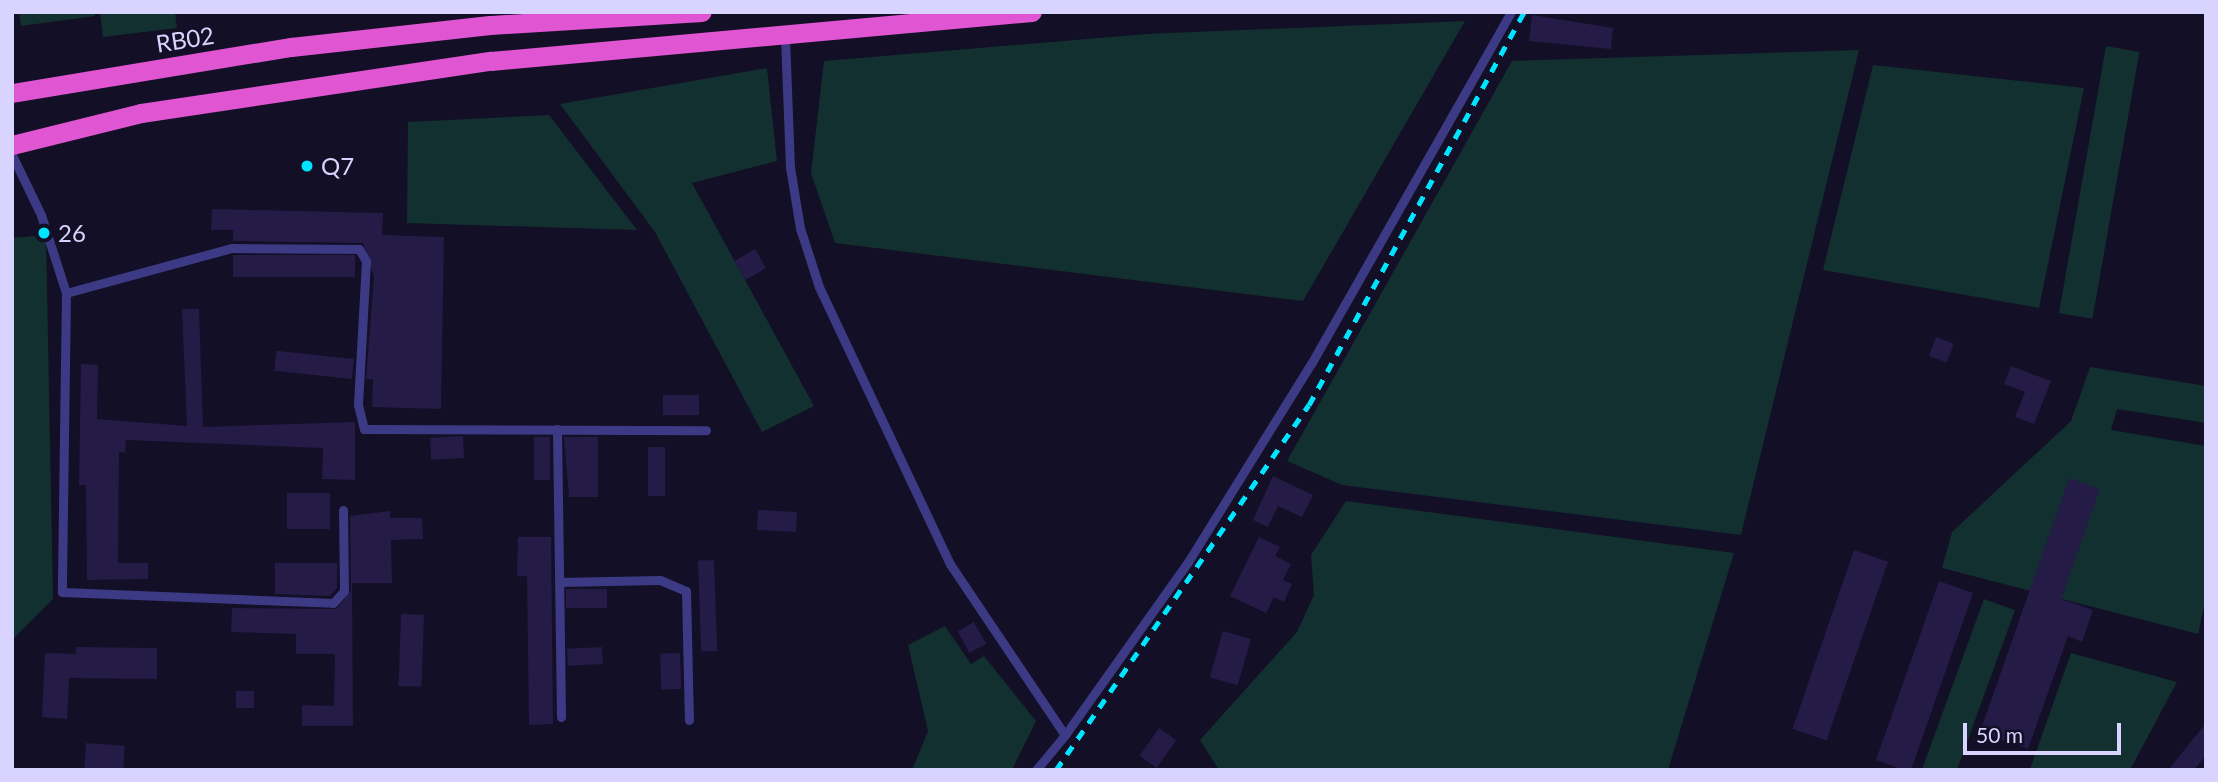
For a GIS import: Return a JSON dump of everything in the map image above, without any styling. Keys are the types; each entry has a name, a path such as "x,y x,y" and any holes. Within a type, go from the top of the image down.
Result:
{"highway":[{"name":"RB02","path":"12,93 317,44 490,24 702,12"},
{"path":"12,145 141,113 491,61 616,53 1032,12"}],"lane":[{"path":"1036,770 1065,735 1188,562 1311,364 1511,12"},
{"path":"785,37 790,167 800,228 819,287 950,564 1065,735"},
{"path":"12,155 41,215 66,293 62,592 332,603 344,591 343,510"},
{"path":"66,293 232,248 359,249 366,261 359,424 378,431 706,430"},
{"path":"557,429 561,717"},
{"path":"559,582 660,580 686,590 689,720"}],"green space":[{"path":"19,12 95,12 95,16 21,26"},
{"path":"100,12 175,12 177,28 103,37"},
{"path":"1465,21 1303,301 835,243 811,173 824,61 1146,34"},
{"path":"2106,46 2139,52 2092,319 2059,313"},
{"path":"1859,50 1741,535 1342,485 1287,461 1512,61"},
{"path":"1873,65 2084,88 2039,308 1823,270"},
{"path":"767,68 777,161 692,183 814,406 762,432 655,232 560,104"},
{"path":"549,115 637,230 407,223 408,122"},
{"path":"46,235 53,599 12,640 12,238"},
{"path":"2090,367 2206,386 2206,423 2117,409 2111,430 2206,446 2206,598 2198,634 1942,568 1952,532 2071,421"},
{"path":"1346,501 1734,553 1668,770 1219,770 1200,740 1297,632 1314,595 1311,555"},
{"path":"1984,599 2015,610 1957,770 1922,770"},
{"path":"945,626 971,664 984,656 1036,721 1012,770 912,770 928,731 908,645"},
{"path":"2071,653 2177,682 2130,770 2030,769"}],"building":[{"path":"1532,15 1613,28 1611,49 1529,41"},
{"path":"212,209 383,213 382,235 444,237 441,409 372,407 373,379 366,379 374,277 363,243 233,241 233,230 211,230"},
{"path":"755,249 766,268 745,280 734,261"},
{"path":"233,255 355,255 355,277 233,277"},
{"path":"182,309 199,309 203,427 355,422 355,480 322,479 323,448 126,440 125,453 119,452 118,563 148,563 148,579 87,580 86,485 79,485 81,364 98,365 97,419 187,426"},
{"path":"1936,337 1954,344 1947,362 1929,356"},
{"path":"276,351 354,359 352,379 274,371"},
{"path":"2011,366 2051,381 2034,424 2015,417 2025,392 2004,384"},
{"path":"663,395 699,395 699,415 663,415"},
{"path":"463,436 464,458 431,460 430,438"},
{"path":"534,437 550,437 550,480 534,480"},
{"path":"564,437 598,437 598,497 569,497"},
{"path":"648,447 665,447 665,496 648,496"},
{"path":"1273,476 1313,495 1302,517 1278,506 1268,527 1253,520"},
{"path":"2069,478 2100,489 2061,599 2093,610 2082,642 2068,636 2028,749 1980,732"},
{"path":"287,493 330,493 330,529 287,529"},
{"path":"758,510 797,512 796,532 757,530"},
{"path":"390,511 390,518 422,518 423,539 391,540 392,583 352,583 353,726 302,726 302,705 334,706 335,654 296,654 296,634 231,632 232,608 336,609 351,591 350,516"},
{"path":"518,537 551,537 553,724 529,725 527,576 517,576"},
{"path":"1259,537 1280,547 1275,556 1291,564 1283,580 1292,584 1284,602 1274,597 1266,613 1230,596"},
{"path":"1854,550 1888,562 1827,740 1792,729"},
{"path":"714,560 717,651 701,652 698,561"},
{"path":"275,563 337,563 337,588 330,596 275,594"},
{"path":"1939,581 1973,593 1911,770 1904,770 1876,760"},
{"path":"566,589 607,589 607,608 566,608"},
{"path":"401,614 424,615 421,687 398,686"},
{"path":"974,622 986,644 970,653 957,631"},
{"path":"1223,631 1251,639 1238,685 1210,677"},
{"path":"76,647 157,648 157,679 69,678 67,719 42,717 45,653 76,654"},
{"path":"602,647 603,664 568,666 567,649"},
{"path":"680,653 681,689 661,690 660,654"},
{"path":"236,691 254,691 254,708 236,708"},
{"path":"2206,723 2206,755 2194,770 2168,770"},
{"path":"1159,728 1176,740 1157,768 1139,756"},
{"path":"86,743 125,746 123,770 84,770"}],"railway":[{"path":"1056,770 1309,405 1524,12"}],"place":[{"name":"Q7","path":"307,166"},
{"name":"26","path":"44,233"}]}
